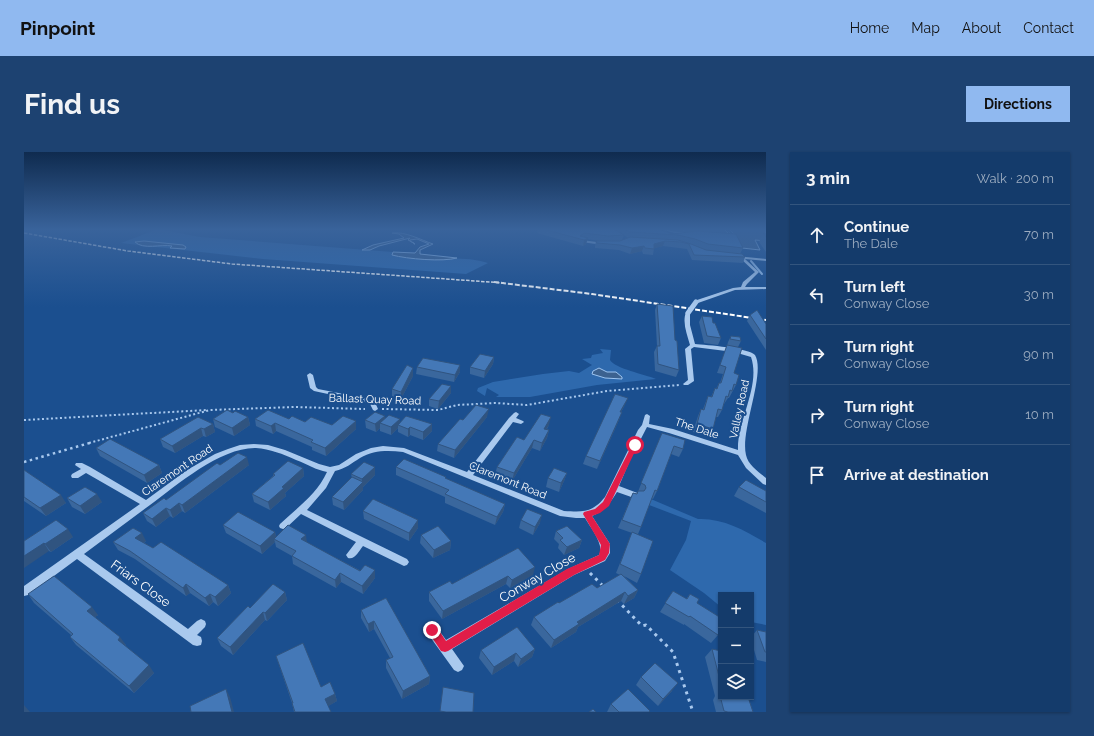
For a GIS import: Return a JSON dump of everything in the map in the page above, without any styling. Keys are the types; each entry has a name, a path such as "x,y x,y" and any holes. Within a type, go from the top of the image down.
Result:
{"street":[{"path":"734,257 766,260"},
{"path":"742,258 748,262 757,273 745,283 743,288"},
{"path":"686,384 691,382 688,349 693,345 686,316 696,302 743,288 765,288"},
{"name":"Valley Road","path":"693,345 744,352 752,355 756,367 757,377 752,407 742,445 742,454 751,468 766,482"},
{"path":"310,375 313,388 316,390 367,400 373,402 376,409"},
{"path":"468,476 514,416 521,422"},
{"path":"586,514 597,511 606,504 615,488 641,430 645,425 647,416"},
{"name":"The Dale","path":"645,425 671,431 742,454"},
{"name":"Claremont Road","path":"24,592 195,469 218,454 236,448 269,446 312,465 332,470 341,468 369,450 388,448 404,450 562,514 577,516 586,514"},
{"path":"75,476 83,467 146,504"},
{"path":"283,526 320,491 329,479 332,470"},
{"path":"615,488 637,496"},
{"path":"300,510 404,562"},
{"name":"Conway Close","path":"445,647 583,566 602,558 605,553 605,544 586,514"},
{"path":"351,555 362,541"},
{"name":"Friars Close","path":"76,554 193,638 201,624"},
{"path":"432,630 458,666"}],"path":[{"name":"Ballast Quay Road","path":"24,462 210,410 294,407 438,410 457,405 473,404 527,405 608,391 686,384"},
{"path":"24,420 198,409 210,410"},
{"path":"583,566 604,587"},
{"path":"615,598 642,626 646,625 673,652 693,712"}],"shaded area":[{"path":"229,255 393,255 416,259 452,258 476,260 488,263 466,274"},
{"path":"393,255 430,255 457,258 425,260"},
{"path":"600,349 611,350 610,360 618,366 656,379 597,385 530,397 496,397 499,395 487,388 485,396 477,391 478,388 493,382 569,371 579,373 592,365 582,359 591,358 592,355 603,353"},
{"path":"599,368 607,372 616,372 622,377 622,379 605,378 592,374 593,371"},
{"path":"639,494 698,519 716,520 733,526 766,543 766,625 754,623 754,592 718,592 718,605 670,570 686,540 691,521 636,500"}],"building":[{"path":"697,255 743,255 745,257"},
{"path":"657,304 673,306 679,370 658,364 657,346 660,346"},
{"path":"757,310 766,324 766,339 750,315"},
{"path":"702,316 712,317 713,323 715,323 721,338 707,336"},
{"path":"731,336 740,337 741,341 730,339"},
{"path":"727,345 742,348 734,373 739,375 736,385 734,384 732,391 730,390 728,397 726,396 722,410 718,409 713,429 697,424 701,409 704,410 708,396 712,397 715,388 717,389 719,383 721,383 726,367 720,365"},
{"path":"480,354 494,357 485,371 470,367"},
{"path":"423,358 460,365 455,375 417,367"},
{"path":"407,365 413,368 401,392 392,389"},
{"path":"442,384 451,386 439,401 429,399"},
{"path":"615,394 628,398 620,412 622,412 600,461 586,456"},
{"path":"476,405 489,409 455,450 438,444 460,419 463,420"},
{"path":"227,410 233,413 235,411 248,417 232,428 213,419"},
{"path":"268,410 289,419 292,416 305,422 311,417 332,425 343,416 356,421 325,448 311,442 313,440 275,423 271,426 255,419"},
{"path":"375,412 385,416 375,424 365,420"},
{"path":"541,414 551,417 544,429 549,430 542,443 534,440 514,473 497,467 517,437 524,440"},
{"path":"389,415 400,419 391,427 380,423"},
{"path":"406,416 432,424 423,432 410,427 408,429 398,425"},
{"path":"198,417 213,424 204,429 201,428 172,446 160,439"},
{"path":"662,433 685,440 683,449 674,446 657,491 655,490 641,527 622,520 633,493 637,494 638,491 644,491 646,488 645,485 641,483"},
{"path":"110,439 159,465 144,475 96,448"},
{"path":"238,453 247,457 182,505 179,503 170,510 166,508 152,519 143,513 164,498 166,500 217,463 220,465"},
{"path":"404,459 505,504 497,517 445,494 449,490 396,467"},
{"path":"288,461 303,468 282,487 284,488 268,502 252,494 275,475 273,474"},
{"path":"364,462 375,467 362,479 351,474"},
{"path":"554,468 567,473 561,483 548,478"},
{"path":"24,470 61,495 40,508 24,497"},
{"path":"352,477 363,482 343,502 332,497"},
{"path":"746,480 766,491 766,502 739,487"},
{"path":"85,487 97,494 80,506 67,498"},
{"path":"373,499 418,520 409,533 363,511"},
{"path":"527,509 542,515 535,527 521,520"},
{"path":"238,512 275,532 260,546 223,525"},
{"path":"56,520 68,529 24,556 24,541"},
{"path":"288,525 306,535 301,539 360,571 365,565 375,570 362,586 340,573 335,580 292,556 296,551 274,539"},
{"path":"438,526 451,541 434,550 421,535"},
{"path":"567,526 582,540 567,547 560,540 563,538 556,531"},
{"path":"133,528 142,533 135,538 153,548 161,542 228,585 215,597 210,594 205,598 186,584 183,588 130,551 113,542"},
{"path":"632,532 653,541 641,574 620,564"},
{"path":"518,548 535,567 512,580 508,576 443,611 429,592 450,581 452,584"},
{"path":"621,574 638,590 628,596 625,592 577,622 579,624 554,640 534,617 592,584 597,588"},
{"path":"54,576 92,607 87,611 120,637 118,640 149,665 129,686 70,637 73,634 28,594"},
{"path":"273,584 285,592 265,613 263,612 230,647 217,638 248,606 250,608"},
{"path":"673,591 687,599 690,594 699,599 697,603 718,616 718,635 690,616 689,617 665,603"},
{"path":"386,598 430,676 403,691 386,660 393,657 374,621 368,624 361,610"},
{"path":"517,627 535,649 521,659 516,653 494,667 481,650"},
{"path":"757,630 766,632 766,652 765,652"},
{"path":"303,643 321,687 330,682 335,694 325,699 331,712 295,712 276,656"},
{"path":"712,649 718,650 718,672"},
{"path":"655,663 678,683 663,699 641,677"},
{"path":"443,687 474,693 473,712 440,711"},
{"path":"226,689 232,712 191,712 190,706"},
{"path":"628,689 650,711 649,712 619,712 611,704"},
{"path":"721,700 749,700 753,712 728,712 724,711"},
{"path":"593,709 596,712 589,712"}],"waterway":[{"path":"751,261 762,274"}],"railway":[{"path":"161,255 232,264 500,283"},
{"path":"494,282 500,283"},
{"path":"500,283 504,283"},
{"path":"500,283 592,294 766,320"}],"route":[{"path":"432,630 445,647 570,572 602,558 605,553 605,544 586,514 597,511 606,504 635,445"}]}
